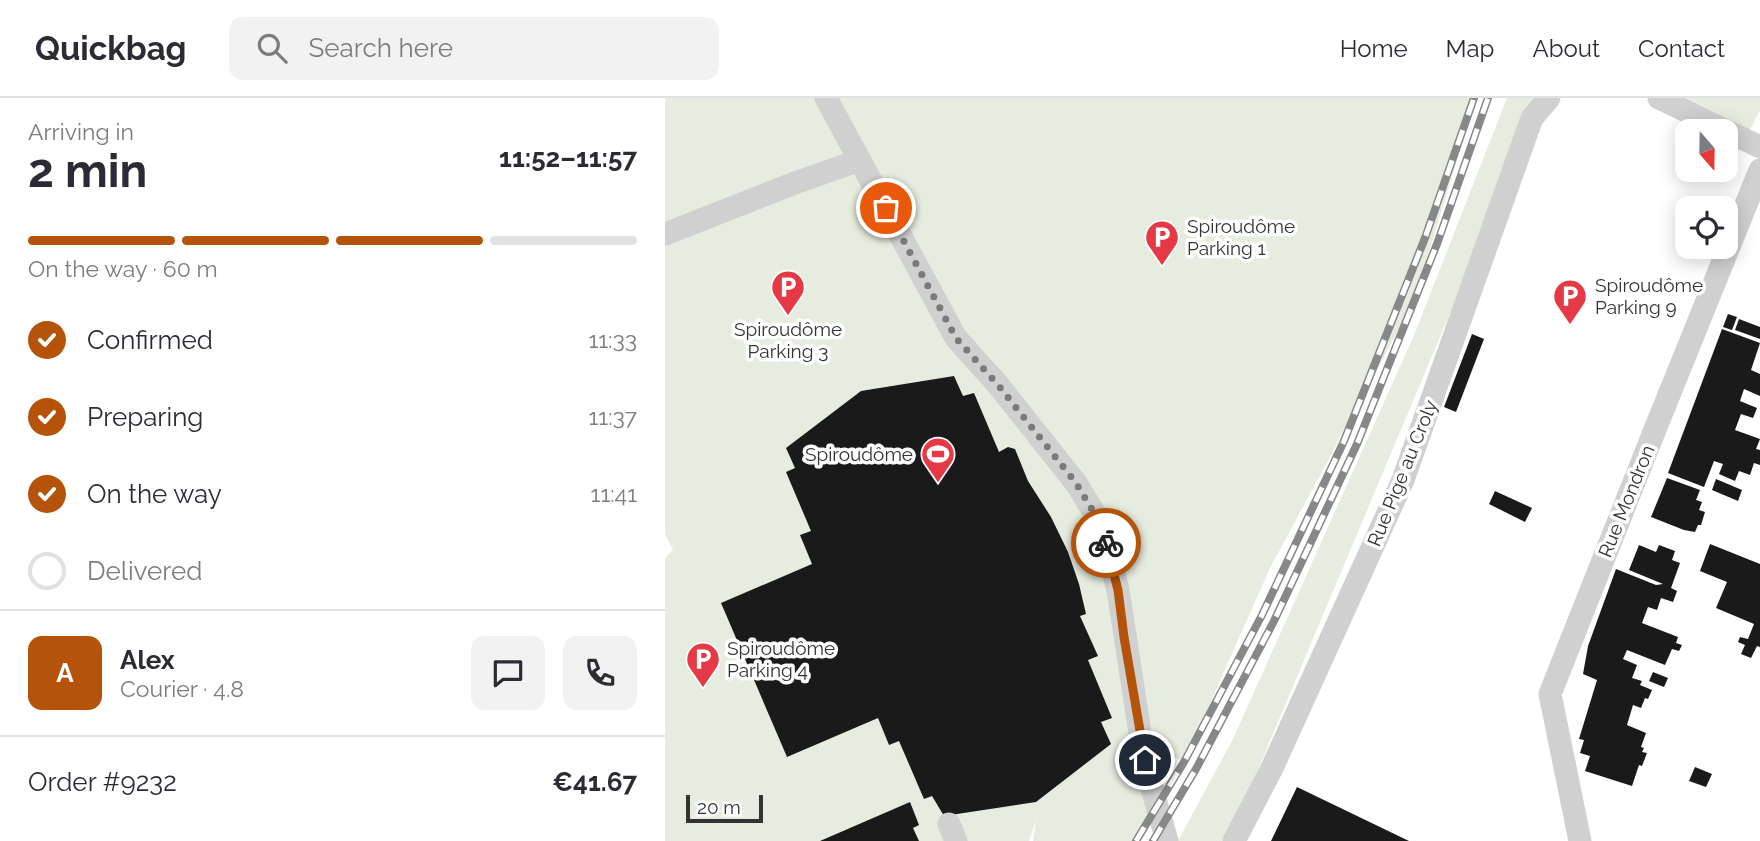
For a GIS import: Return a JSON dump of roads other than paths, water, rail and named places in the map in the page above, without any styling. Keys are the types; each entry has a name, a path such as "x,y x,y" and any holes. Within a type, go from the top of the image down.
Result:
{"street":[{"path":"826,98 956,338 999,386 1076,483 1093,511 1105,540 1118,590 1140,739 1167,841"},
{"name":"Rue Pige au Croly","path":"1234,841 1272,768 1403,480 1532,118 1549,98"},
{"path":"1659,98 1760,147"},
{"path":"665,234 860,160"},
{"name":"Rue Mondron","path":"1580,841 1550,694 1760,170"}],"railway":[{"path":"1136,841 1184,762 1262,615 1344,441 1425,238 1474,98"},
{"path":"1153,841 1196,769 1274,621 1357,444 1437,244 1488,98"}],"place":[{"name":"Spiroudôme Parking 1","path":"1162,267"},
{"name":"Spiroudôme Parking 3","path":"788,317"},
{"name":"Spiroudôme Parking 9","path":"1570,326"},
{"name":"Spiroudôme","path":"938,484"},
{"name":"Spiroudôme Parking 4","path":"703,689"}]}
